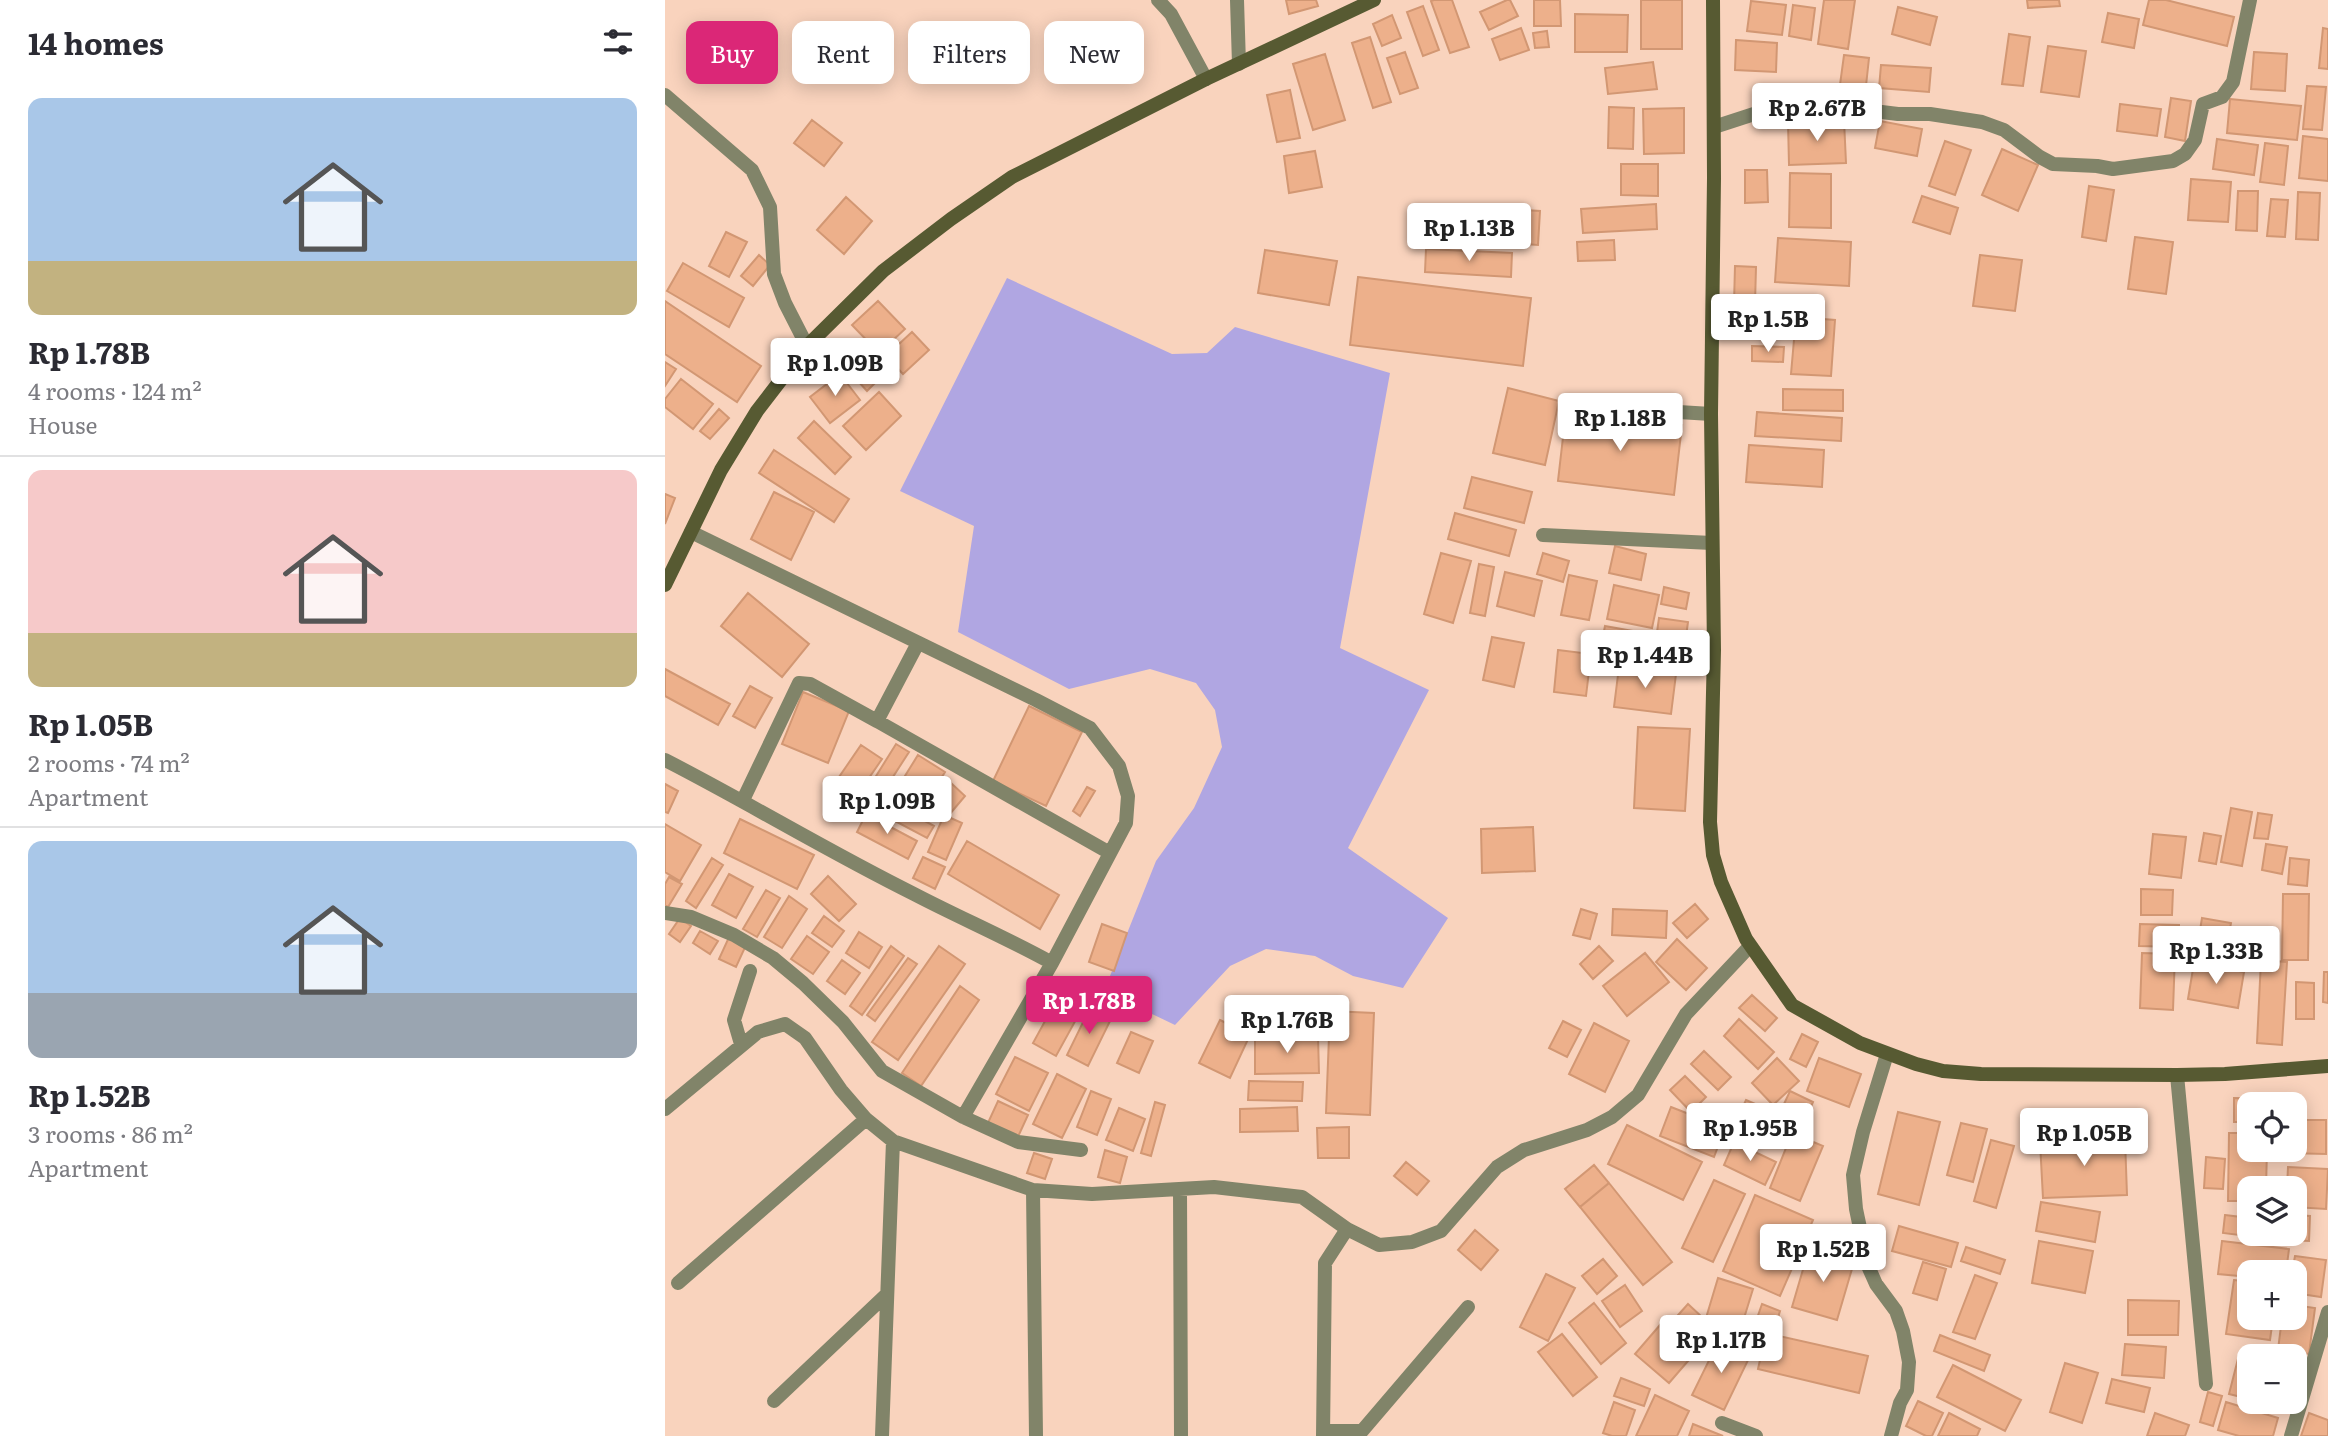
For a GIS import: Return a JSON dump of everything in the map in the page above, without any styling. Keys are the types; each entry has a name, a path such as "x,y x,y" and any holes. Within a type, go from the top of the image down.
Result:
{"street":[{"path":"1158,0 1171,14 1206,79"},
{"path":"1237,0 1239,64"},
{"path":"665,585 721,470 757,411 807,346 883,271 1012,177 1206,79 1374,0"},
{"path":"1713,0 1711,414 1714,650 1710,822 1713,855 1721,882 1750,946 1791,1005 1860,1043 1943,1071 1981,1074 2177,1075 2328,1066 2328,1074"},
{"path":"1714,127 1754,114 1806,104 1824,104 1982,122 2004,130 2053,164 2097,166 2112,170 2173,161 2193,145 2203,104 2222,97 2233,82 2249,0"},
{"path":"665,95 752,170 770,206 774,274 807,346"},
{"path":"1565,405 1711,414"},
{"path":"691,532 1090,728 1119,766 1128,796 1126,823 1052,963 963,1117"},
{"path":"1543,534 1712,543"},
{"path":"877,720 918,643"},
{"path":"743,800 799,683 810,684 1110,853"},
{"path":"665,760 743,800 773,820 880,877 1052,963"},
{"path":"665,913 691,917 734,934 773,958 843,1022 882,1071 963,1117 1018,1142 1081,1150"},
{"path":"665,1109 741,1044 758,1032 785,1024 805,1038 841,1090 866,1119 893,1141 1033,1190 1092,1194 1215,1187 1302,1197 1347,1229 1379,1245 1412,1242 1441,1231 1497,1167 1524,1150 1587,1130 1612,1117 1638,1095 1686,1014 1750,946"},
{"path":"741,1044 734,1020 750,971"},
{"path":"1887,1054 1853,1175 1856,1209 1868,1266 1876,1284 1895,1311 1903,1331 1909,1362 1907,1390 1891,1436"},
{"path":"2177,1075 2206,1384"},
{"path":"678,1283 866,1119"},
{"path":"882,1436 893,1141"},
{"path":"1179,1189 1181,1436"},
{"path":"1033,1190 1036,1436"},
{"path":"1347,1229 1325,1263 1323,1434 1362,1431 1468,1307"},
{"path":"774,1401 887,1294"},
{"path":"2291,1436 2322,1354 2328,1312"},
{"path":"1722,1423 1756,1436"}],"shaded area":[{"path":"1007,278 1172,354 1207,353 1235,327 1390,373 1340,648 1429,690 1348,848 1448,918 1403,988 1353,976 1315,956 1266,949 1230,966 1175,1025 1104,991 1156,861 1194,808 1222,747 1215,710 1196,683 1150,669 1069,689 958,632 974,526 900,491"}],"building":[{"path":"1286,0 1316,0 1318,6 1289,14"},
{"path":"1452,0 1469,47 1450,53 1431,1"},
{"path":"1510,0 1518,16 1489,30 1480,12"},
{"path":"1534,0 1560,0 1561,26 1534,26"},
{"path":"1641,0 1682,0 1682,49 1641,49"},
{"path":"1824,0 1855,0 1848,49 1818,44"},
{"path":"2027,0 2059,0 2060,6 2028,8"},
{"path":"2149,0 2166,0 2234,17 2227,46 2143,25"},
{"path":"1751,1 1786,5 1782,35 1747,31"},
{"path":"1793,5 1815,8 1811,40 1789,36"},
{"path":"1423,6 1439,50 1423,56 1407,12"},
{"path":"1898,7 1937,17 1930,45 1892,34"},
{"path":"2108,13 2139,19 2134,48 2102,42"},
{"path":"1575,14 1628,15 1627,52 1575,52"},
{"path":"1392,15 1401,38 1382,46 1373,24"},
{"path":"1521,28 1529,50 1500,60 1492,39"},
{"path":"2323,28 2328,29 2328,69 2319,68"},
{"path":"1547,31 1549,47 1535,48 1533,33"},
{"path":"2009,34 2030,37 2023,86 2002,84"},
{"path":"1370,37 1391,102 1373,108 1352,43"},
{"path":"1736,40 1777,43 1776,72 1735,70"},
{"path":"2048,46 2086,51 2079,97 2041,92"},
{"path":"1405,52 1418,88 1400,94 1387,58"},
{"path":"2254,52 2287,54 2285,91 2251,89"},
{"path":"1325,54 1345,120 1313,130 1293,64"},
{"path":"1844,55 1869,58 1865,95 1839,92"},
{"path":"1653,62 1657,89 1608,94 1605,68"},
{"path":"1881,65 1931,68 1929,92 1879,88"},
{"path":"2307,86 2326,87 2322,130 2303,129"},
{"path":"1290,90 1300,138 1277,142 1267,95"},
{"path":"2171,98 2191,101 2185,141 2165,137"},
{"path":"2230,99 2301,106 2297,140 2227,133"},
{"path":"2120,104 2161,109 2157,136 2117,131"},
{"path":"1609,107 1634,108 1633,149 1608,148"},
{"path":"1684,108 1684,153 1644,154 1643,109"},
{"path":"812,120 842,143 824,166 794,143"},
{"path":"1844,120 1846,163 1789,165 1788,122"},
{"path":"1880,121 1922,129 1917,156 1875,148"},
{"path":"2303,136 2328,139 2328,181 2299,178"},
{"path":"2217,139 2258,145 2254,175 2213,169"},
{"path":"1945,141 1971,150 1955,195 1929,186"},
{"path":"2265,143 2288,146 2284,185 2260,182"},
{"path":"2002,149 2038,165 2018,211 1982,195"},
{"path":"1315,151 1322,187 1289,193 1284,156"},
{"path":"1621,164 1658,164 1658,196 1621,195"},
{"path":"1745,170 1767,170 1768,202 1745,203"},
{"path":"1790,173 1831,174 1831,228 1789,227"},
{"path":"2191,179 2231,182 2228,222 2188,220"},
{"path":"2089,186 2114,190 2106,241 2082,237"},
{"path":"2238,191 2258,191 2257,231 2236,230"},
{"path":"2298,192 2320,193 2318,240 2296,239"},
{"path":"1922,196 1958,208 1950,234 1913,222"},
{"path":"846,197 872,221 844,254 817,230"},
{"path":"2271,199 2288,200 2285,237 2267,236"},
{"path":"1432,204 1540,211 1538,245 1430,238"},
{"path":"1656,204 1657,229 1583,233 1581,209"},
{"path":"726,232 747,242 729,277 709,266"},
{"path":"2135,237 2173,242 2166,294 2128,289"},
{"path":"1778,238 1851,242 1849,286 1775,282"},
{"path":"1614,240 1615,260 1578,261 1577,242"},
{"path":"1426,249 1512,253 1511,277 1425,272"},
{"path":"1265,250 1337,261 1329,305 1258,293"},
{"path":"759,255 770,265 753,286 741,276"},
{"path":"1980,255 2022,260 2015,311 1973,306"},
{"path":"683,263 744,298 729,327 667,291"},
{"path":"1735,266 1756,267 1755,304 1734,304"},
{"path":"1358,277 1531,298 1523,366 1350,345"},
{"path":"665,301 761,366 737,402 665,354"},
{"path":"878,301 905,329 879,353 852,325"},
{"path":"1751,309 1773,311 1770,337 1749,335"},
{"path":"1796,317 1835,320 1831,376 1791,374"},
{"path":"912,332 929,350 903,374 886,356"},
{"path":"860,340 888,370 867,391 839,360"},
{"path":"1752,346 1784,347 1783,362 1752,361"},
{"path":"665,362 676,369 665,386"},
{"path":"840,374 860,400 830,423 810,397"},
{"path":"681,379 713,404 693,429 665,407 665,399"},
{"path":"1508,388 1559,401 1545,465 1493,453"},
{"path":"1783,389 1843,390 1843,411 1783,410"},
{"path":"879,392 901,416 866,450 843,426"},
{"path":"719,409 729,418 710,439 700,431"},
{"path":"1566,411 1682,425 1674,495 1558,481"},
{"path":"1757,412 1842,418 1841,441 1755,436"},
{"path":"814,421 851,457 835,474 798,438"},
{"path":"1749,445 1824,450 1822,487 1746,482"},
{"path":"774,450 849,499 834,522 759,473"},
{"path":"1472,477 1532,492 1524,523 1464,508"},
{"path":"774,492 814,512 791,560 751,539"},
{"path":"665,494 675,498 665,524"},
{"path":"1455,513 1516,530 1509,556 1448,539"},
{"path":"1615,546 1646,554 1641,580 1609,573"},
{"path":"1441,553 1471,561 1453,623 1424,614"},
{"path":"1543,553 1569,561 1563,582 1537,574"},
{"path":"1479,564 1494,567 1485,616 1470,613"},
{"path":"1505,572 1542,581 1534,616 1497,606"},
{"path":"1569,575 1597,581 1589,620 1561,615"},
{"path":"1614,585 1659,595 1652,628 1607,619"},
{"path":"1664,587 1689,593 1686,609 1661,604"},
{"path":"748,593 809,644 782,677 721,626"},
{"path":"1659,618 1688,622 1682,665 1653,661"},
{"path":"1605,626 1650,634 1646,659 1600,651"},
{"path":"1492,637 1524,643 1514,687 1483,680"},
{"path":"1558,650 1591,654 1586,696 1554,692"},
{"path":"1619,667 1676,674 1671,714 1614,707"},
{"path":"665,669 730,704 718,725 665,696"},
{"path":"750,686 772,698 755,728 733,716"},
{"path":"803,692 849,711 828,763 782,744"},
{"path":"1029,706 1082,732 1046,806 993,781"},
{"path":"1638,727 1690,729 1685,811 1634,808"},
{"path":"896,744 909,752 880,797 868,789"},
{"path":"861,745 882,759 849,807 828,793"},
{"path":"918,755 945,772 922,809 895,792"},
{"path":"951,783 965,796 949,815 935,803"},
{"path":"665,784 678,791 668,813 665,812"},
{"path":"1087,787 1095,791 1080,816 1073,811"},
{"path":"885,799 934,826 927,838 878,812"},
{"path":"2231,808 2252,812 2242,866 2221,862"},
{"path":"2258,813 2272,815 2268,839 2254,838"},
{"path":"866,814 917,841 908,859 857,832"},
{"path":"944,815 962,823 946,860 928,852"},
{"path":"740,819 814,855 797,889 724,853"},
{"path":"665,824 701,845 680,881 665,872"},
{"path":"1533,827 1535,871 1482,873 1481,829"},
{"path":"2204,833 2221,836 2216,864 2199,861"},
{"path":"2153,834 2186,837 2181,878 2149,874"},
{"path":"967,841 1059,895 1040,929 948,874"},
{"path":"2266,844 2287,847 2282,874 2262,870"},
{"path":"923,857 945,867 935,889 913,878"},
{"path":"712,858 723,865 696,908 686,901"},
{"path":"2290,858 2309,860 2307,886 2288,884"},
{"path":"729,874 753,887 736,918 712,905"},
{"path":"828,876 856,904 839,921 811,894"},
{"path":"669,877 682,884 668,907 665,905 665,884"},
{"path":"2141,889 2173,890 2172,915 2141,915"},
{"path":"766,890 780,898 757,937 743,929"},
{"path":"2283,894 2309,894 2308,960 2282,960"},
{"path":"789,896 807,909 782,948 764,937"},
{"path":"1695,904 1708,919 1687,938 1673,923"},
{"path":"1581,909 1597,914 1590,939 1573,935"},
{"path":"1613,909 1667,911 1666,938 1612,935"},
{"path":"824,916 844,931 832,947 812,933"},
{"path":"680,918 691,926 680,942 669,934"},
{"path":"2202,918 2231,923 2224,960 2196,955"},
{"path":"1102,924 1127,933 1114,971 1089,962"},
{"path":"2140,924 2179,925 2178,947 2139,946"},
{"path":"700,931 718,941 710,954 693,943"},
{"path":"859,932 882,947 869,968 846,953"},
{"path":"730,935 747,943 736,967 719,959"},
{"path":"807,936 829,952 813,974 791,959"},
{"path":"1677,939 1707,968 1686,990 1656,962"},
{"path":"891,946 904,956 862,1015 850,1006"},
{"path":"939,946 965,964 898,1060 872,1042"},
{"path":"1599,946 1613,961 1593,979 1580,964"},
{"path":"1645,953 1669,982 1627,1016 1603,986"},
{"path":"2142,953 2175,954 2173,1010 2140,1008"},
{"path":"908,958 917,964 875,1021 867,1015"},
{"path":"842,960 860,973 845,994 827,981"},
{"path":"2261,960 2287,962 2282,1045 2257,1043"},
{"path":"2194,963 2244,972 2238,1008 2188,999"},
{"path":"2324,972 2328,972 2328,1003 2323,1002"},
{"path":"2296,982 2314,983 2314,1019 2296,1019"},
{"path":"960,986 979,1000 921,1086 902,1073"},
{"path":"1061,992 1084,1005 1056,1056 1033,1043"},
{"path":"1752,995 1777,1018 1765,1031 1739,1008"},
{"path":"1091,1006 1112,1017 1088,1066 1067,1055"},
{"path":"1287,1008 1305,1008 1305,1028 1287,1028"},
{"path":"1282,1009 1283,1029 1254,1032 1252,1012"},
{"path":"1330,1011 1374,1013 1370,1115 1326,1113"},
{"path":"1739,1019 1774,1052 1758,1069 1724,1036"},
{"path":"1220,1020 1250,1035 1230,1078 1199,1063"},
{"path":"1563,1021 1581,1030 1567,1057 1549,1048"},
{"path":"1594,1023 1629,1041 1605,1092 1569,1074"},
{"path":"1131,1032 1153,1041 1139,1073 1117,1063"},
{"path":"1802,1034 1818,1042 1806,1067 1790,1059"},
{"path":"1318,1036 1319,1073 1255,1074 1255,1037"},
{"path":"1704,1051 1731,1077 1718,1090 1691,1064"},
{"path":"1015,1057 1048,1073 1029,1111 996,1094"},
{"path":"1777,1058 1799,1081 1773,1105 1752,1083"},
{"path":"1819,1058 1861,1074 1849,1107 1807,1091"},
{"path":"1057,1074 1086,1089 1062,1138 1033,1124"},
{"path":"1685,1076 1706,1097 1691,1112 1670,1090"},
{"path":"1249,1081 1303,1082 1302,1101 1248,1100"},
{"path":"1091,1091 1111,1099 1097,1135 1077,1127"},
{"path":"1790,1091 1813,1102 1802,1127 1778,1117"},
{"path":"2234,1098 2237,1098 2237,1122 2234,1122"},
{"path":"1746,1100 1769,1110 1756,1141 1732,1130"},
{"path":"998,1101 1028,1115 1017,1139 987,1125"},
{"path":"1155,1102 1165,1105 1151,1156 1141,1153"},
{"path":"1297,1107 1298,1131 1240,1132 1240,1109"},
{"path":"1671,1107 1725,1128 1714,1157 1660,1136"},
{"path":"1119,1108 1145,1119 1133,1151 1106,1140"},
{"path":"1898,1112 1940,1122 1919,1205 1878,1194"},
{"path":"2307,1120 2326,1120 2326,1154 2307,1154"},
{"path":"1961,1123 1987,1129 1973,1182 1947,1175"},
{"path":"1627,1125 1702,1162 1683,1200 1608,1164"},
{"path":"1349,1127 1349,1158 1318,1158 1317,1128"},
{"path":"1792,1133 1823,1146 1800,1201 1770,1188"},
{"path":"2229,1133 2237,1133 2237,1162 2267,1162 2266,1176 2237,1176 2237,1201 2228,1201"},
{"path":"2125,1139 2127,1195 2043,1198 2040,1142"},
{"path":"1991,1140 2014,1146 1996,1208 1974,1201"},
{"path":"1734,1142 1776,1162 1765,1185 1724,1165"},
{"path":"1105,1150 1127,1157 1120,1183 1098,1177"},
{"path":"1034,1153 1052,1159 1045,1179 1027,1173"},
{"path":"2206,1157 2225,1159 2223,1189 2204,1188"},
{"path":"1406,1162 1429,1181 1417,1195 1394,1176"},
{"path":"1594,1165 1609,1183 1580,1207 1565,1189"},
{"path":"2288,1167 2328,1169 2326,1209 2307,1208 2307,1176 2288,1176"},
{"path":"1714,1180 1745,1194 1713,1262 1682,1248"},
{"path":"1609,1183 1672,1262 1643,1285 1580,1207"},
{"path":"1755,1195 1813,1220 1780,1296 1723,1271"},
{"path":"2041,1202 2100,1212 2095,1242 2036,1231"},
{"path":"2225,1215 2237,1216 2237,1235 2223,1233"},
{"path":"2307,1216 2310,1216 2307,1241"},
{"path":"1899,1226 1958,1243 1951,1267 1892,1251"},
{"path":"1475,1230 1498,1250 1481,1270 1458,1250"},
{"path":"2039,1241 2093,1251 2085,1293 2032,1283"},
{"path":"2222,1241 2237,1243 2237,1246 2289,1249 2288,1260 2237,1260 2237,1276 2218,1274"},
{"path":"1966,1247 2005,1260 2000,1274 1961,1261"},
{"path":"1809,1249 1854,1262 1837,1320 1792,1307"},
{"path":"2295,1256 2326,1260 2321,1297 2307,1295 2307,1260 2294,1260"},
{"path":"1603,1259 1617,1276 1597,1294 1582,1276"},
{"path":"1923,1262 1946,1269 1937,1300 1913,1293"},
{"path":"1546,1274 1575,1288 1548,1341 1520,1327"},
{"path":"1975,1275 1997,1283 1975,1339 1953,1332"},
{"path":"1718,1278 1753,1289 1741,1328 1706,1318"},
{"path":"2234,1280 2237,1280 2237,1330 2271,1330 2270,1340 2226,1334"},
{"path":"1625,1285 1642,1311 1620,1327 1602,1301"},
{"path":"2128,1300 2179,1301 2178,1335 2128,1335"},
{"path":"1594,1303 1626,1343 1601,1364 1569,1323"},
{"path":"1688,1304 1716,1330 1699,1350 1670,1324"},
{"path":"1762,1304 1780,1311 1774,1330 1755,1324"},
{"path":"2307,1307 2315,1308 2309,1354 2307,1344 2279,1344 2280,1330 2307,1330"},
{"path":"1660,1325 1694,1354 1669,1383 1635,1354"},
{"path":"1766,1333 1868,1356 1859,1393 1758,1369"},
{"path":"1562,1334 1597,1377 1573,1396 1538,1352"},
{"path":"1940,1335 1990,1355 1984,1371 1934,1351"},
{"path":"1719,1340 1750,1356 1724,1410 1692,1395"},
{"path":"2125,1344 2166,1347 2164,1378 2122,1375"},
{"path":"2065,1363 2098,1373 2082,1423 2050,1412"},
{"path":"2237,1363 2237,1396 2229,1394"},
{"path":"1953,1365 2021,1400 2005,1431 1937,1397"},
{"path":"1621,1378 1650,1389 1644,1406 1614,1396"},
{"path":"2112,1379 2150,1388 2144,1412 2106,1403"},
{"path":"2208,1392 2222,1396 2213,1426 2200,1422"},
{"path":"1655,1395 1689,1411 1677,1436 1636,1436"},
{"path":"1918,1401 1943,1413 1932,1436 1926,1436 1906,1426"},
{"path":"1614,1402 1635,1410 1626,1436 1603,1433"},
{"path":"2226,1402 2237,1405 2237,1414 2265,1414 2278,1418 2273,1436 2239,1436 2218,1430"},
{"path":"1949,1413 1980,1429 1977,1436 1938,1436"},
{"path":"2155,1413 2189,1425 2185,1436 2147,1436"},
{"path":"2309,1413 2328,1420 2328,1436 2301,1436"},
{"path":"1693,1424 1723,1436 1689,1436"}]}
